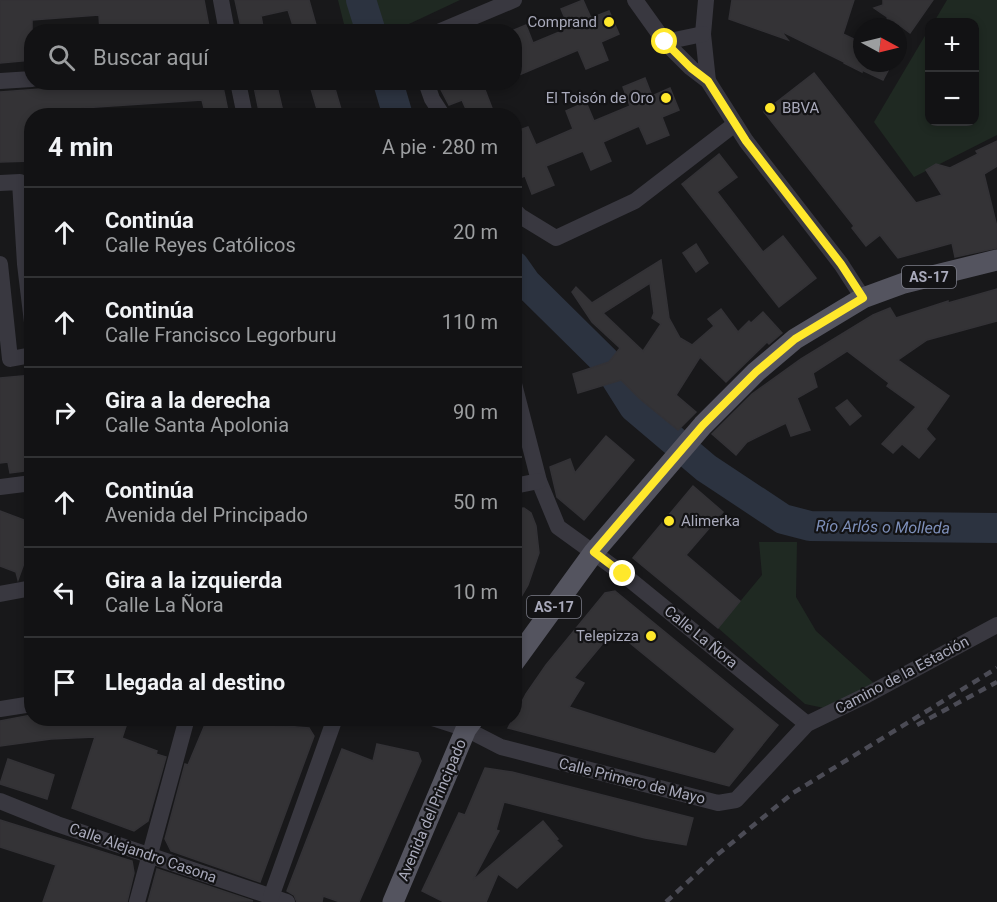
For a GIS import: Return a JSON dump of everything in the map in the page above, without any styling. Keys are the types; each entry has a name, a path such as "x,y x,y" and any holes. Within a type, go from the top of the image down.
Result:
{"main road":[{"name":"AS-17","path":"522,651 594,552 703,425 756,372 795,339 863,298 904,283 997,260"},
{"name":"Avenida del Principado","path":"393,902 469,726"}],"street":[{"path":"221,0 226,24"},
{"path":"457,24 514,0"},
{"path":"635,0 665,42 708,81 735,124 841,264 863,298"},
{"path":"706,0 703,34 708,81"},
{"path":"665,42 703,34"},
{"path":"0,81 24,80"},
{"path":"240,90 243,108"},
{"path":"429,90 438,108"},
{"path":"522,217 556,238 634,201 735,124"},
{"path":"0,183 20,182 24,222"},
{"path":"24,263 0,265 5,360 24,357"},
{"name":"Calle La Ñora","path":"522,415 539,481 558,527 594,552 807,724"},
{"path":"522,484 539,481"},
{"path":"0,487 24,484"},
{"path":"0,594 24,590"},
{"name":"Camino de la Estación","path":"807,724 867,695 997,625"},
{"path":"0,708 24,705"},
{"name":"Calle Primero de Mayo","path":"473,726 501,747 718,803 736,800 807,724"},
{"path":"136,902 185,726"},
{"path":"279,899 333,726"},
{"name":"Calle Alejandro Casona","path":"0,801 57,824 279,899"}],"shaded area":[{"path":"338,0 460,0 409,24 344,24"},
{"path":"947,0 997,0 997,135 914,177 874,122 904,72 907,72 907,66 925,36 925,126 979,126 979,18 936,18"},
{"path":"759,542 797,542 796,597 816,631 876,685 824,708 805,704 718,628 762,575"}],"building":[{"path":"0,0 204,0 208,24 100,24 99,15 32,20 32,24 24,24 24,61 0,63"},
{"path":"235,0 309,0 316,24 292,24 288,10 261,16 262,24 240,24"},
{"path":"583,0 591,18 609,11 619,34 601,42 608,60 586,69 578,50 522,74 522,27 526,25 533,43 569,28 561,9"},
{"path":"732,0 854,0 843,34 853,39 853,68 781,31 788,40 729,19"},
{"path":"883,0 933,0 910,33 907,31 907,18 887,18 874,8 883,5"},
{"path":"866,72 887,72 883,80"},
{"path":"814,73 916,203 942,195 926,170 936,164 950,168 978,154 976,151 997,141 997,166 984,174 997,227 997,248 955,257 952,243 898,258 880,235 866,246 852,228 854,226 764,112"},
{"path":"645,78 652,96 670,88 679,110 662,117 669,135 647,144 639,126 603,142 611,161 591,170 583,151 546,166 554,185 532,194 525,176 522,177 522,129 528,127 536,145 573,129 566,111 586,102 594,121 630,106 623,87"},
{"path":"224,90 227,108 204,108 202,100 82,108 24,108 24,161 0,162 0,92"},
{"path":"255,90 278,90 282,108 258,108"},
{"path":"311,90 335,90 341,108 317,108"},
{"path":"441,90 485,90 492,108 466,108 462,100 449,105"},
{"path":"719,154 737,177 717,192 763,252 783,236 816,278 779,307 682,184"},
{"path":"696,244 708,263 696,272 683,253"},
{"path":"661,260 669,318 680,338 692,345 714,326 708,319 721,309 738,332 763,312 782,333 769,344 767,342 726,382 700,357 676,395 696,412 678,430 621,380 578,393 573,374 609,362 620,348 592,322 572,292 576,287 592,303","holes":["650,283 654,313 652,318 661,324 643,351 603,313"]},
{"path":"997,289 997,321 927,340 898,360 949,396 926,429 935,439 919,458 902,444 893,453 882,444 916,407 887,386 889,383 847,351 813,373 817,387 797,398 810,430 791,436 786,423 747,442 736,455 712,434 752,394 801,359 873,315 890,308 896,318 948,301 948,303"},
{"path":"24,376 24,471 10,473 8,462 0,463 0,378"},
{"path":"847,400 861,416 850,425 836,408"},
{"path":"606,436 634,460 584,520 557,497 550,467 570,459 575,473"},
{"path":"693,486 723,512 686,555 740,601 718,628 633,558"},
{"path":"522,508 531,513 536,526 539,553 522,595"},
{"path":"0,511 24,520 24,563 18,580 16,572 0,566"},
{"path":"615,591 778,725 729,786 508,728 509,726 522,726 522,702 546,665 605,593","holes":["614,630 735,729 715,754 569,707 584,683 574,678"]},
{"path":"24,716 24,726 126,726 122,738 157,751 156,754 166,757 148,821 134,831 72,808 95,737 51,739 0,746 0,721"},
{"path":"204,726 309,728 314,736 260,882 171,851 165,839 185,764 188,765"},
{"path":"377,744 418,753 421,761 359,902 340,902 323,896 322,902 297,902 294,895 287,891 342,749 373,761"},
{"path":"8,759 54,775 47,799 0,784"},
{"path":"485,768 512,772 693,818 686,845 645,838 504,802 496,830 499,831 473,880 543,821 562,846 517,888 498,874 486,902 444,902 422,891 459,813 465,815"},
{"path":"0,820 132,861 134,873 127,902 43,902 56,865 0,847"},
{"path":"157,869 253,901 148,902"}],"waterway":[{"name":"Río Arlós o Molleda","path":"361,0 368,24"},
{"name":"Río Arlós o Molleda","path":"390,90 396,108"},
{"name":"Río Arlós o Molleda","path":"522,277 605,361 634,407 706,468 783,519 810,526 997,528"}],"railway":[{"path":"666,902 717,855 793,793 997,668"},
{"path":"917,725 997,682"}],"place":[{"name":"Comprand","path":"609,22"},
{"name":"El Toisón de Oro","path":"666,98"},
{"name":"BBVA","path":"770,108"},
{"name":"Alimerka","path":"669,521"},
{"name":"Telepizza","path":"651,636"}],"route":[{"path":"623,574 594,552 682,448 756,372 795,339 863,298 841,264 746,141 708,81 665,42"}]}
